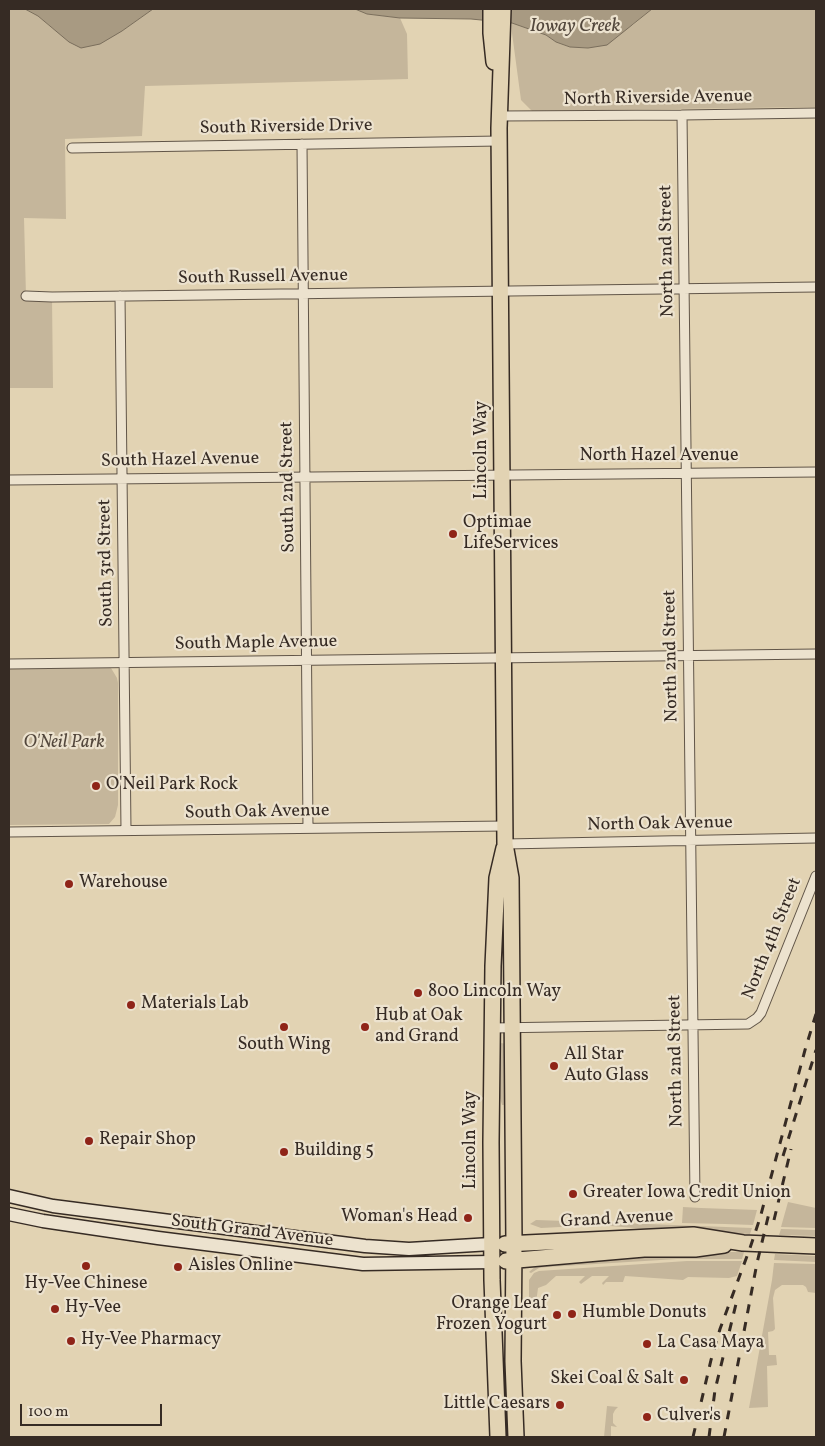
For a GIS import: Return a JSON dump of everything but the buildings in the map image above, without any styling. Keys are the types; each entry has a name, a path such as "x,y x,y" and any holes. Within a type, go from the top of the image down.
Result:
{"main road":[{"name":"Lincoln Way","path":"491,9 497,33 500,141 505,844 512,878 513,1361 516,1437"},
{"name":"Lincoln Way","path":"497,33 503,9"},
{"name":"Lincoln Way","path":"498,1437 491,1244 492,1028 497,878 505,844"},
{"name":"Grand Avenue","path":"491,1244 693,1235 743,1243 816,1246"},
{"name":"Grand Avenue","path":"492,1262 644,1249 695,1249 743,1243"}],"street":[{"name":"North Riverside Avenue","path":"499,116 816,113"},
{"name":"North 2nd Street","path":"682,115 695,1197"},
{"name":"South Riverside Drive","path":"72,148 500,141"},
{"name":"South 2nd Street","path":"302,144 308,828"},
{"name":"South Russell Avenue","path":"26,296 816,287"},
{"name":"South 3rd Street","path":"120,296 126,830"},
{"name":"North Hazel Avenue","path":"502,474 816,472"},
{"name":"South Hazel Avenue","path":"9,480 502,474"},
{"name":"South Maple Avenue","path":"9,664 816,654"},
{"name":"South Oak Avenue","path":"9,832 505,826"},
{"name":"North Oak Avenue","path":"505,844 816,838"},
{"name":"North 4th Street","path":"492,1028 748,1024 761,1013 816,876"},
{"name":"South Grand Avenue","path":"9,1196 53,1206 365,1246 408,1249 491,1244"},
{"name":"South Grand Avenue","path":"9,1214 43,1221 158,1238 363,1264 492,1262"}],"green space":[{"path":"9,9 25,9 38,16 53,29 122,31 153,9 355,9 367,14 400,18 407,34 408,79 145,86 142,136 65,139 66,219 24,218 26,296 52,297 53,388 9,388"},
{"path":"652,9 816,9 816,107 532,111 521,100 512,23 546,35 556,42 570,47 588,48 633,25"},
{"name":"O'Neil Park","path":"106,666 111,668 118,683 118,805 115,817 109,824 9,825 9,668"},
{"path":"499,1044 506,1044 508,1105 502,1105 498,1091"},
{"path":"788,1202 816,1208 816,1228 781,1227"},
{"path":"683,1207 757,1210 753,1225 682,1223"},
{"path":"536,1220 752,1228 750,1234 599,1225 541,1228 530,1224"},
{"path":"781,1229 816,1230 816,1236 779,1235"},
{"path":"705,1252 744,1252 742,1259 677,1259 547,1267 529,1272 536,1266 542,1265"},
{"path":"775,1254 816,1256 816,1262 774,1260"},
{"path":"687,1261 742,1261 737,1276 729,1278 688,1277 683,1280 625,1276 623,1282 606,1282 603,1285 602,1283 609,1276 592,1276 581,1284 579,1282 585,1276 556,1276 546,1285 538,1288 536,1303 529,1304 529,1280 534,1273 539,1271"},
{"path":"774,1263 816,1264 816,1293 808,1292 803,1285 782,1285 775,1290 773,1298 775,1329 768,1332 769,1355 776,1355 777,1365 767,1366 768,1407 749,1408 772,1280"},
{"path":"607,1406 618,1407 613,1414 613,1423 617,1427 611,1426 611,1437 604,1437"}],"water":[{"path":"25,9 153,9 100,44 81,48 69,42 38,16"},
{"name":"Ioway Creek","path":"355,9 652,9 607,45 588,48 570,47 556,42 546,35 512,23 471,19 400,18 367,14"}],"railway":[{"path":"693,1437 720,1329 760,1218 816,1014"},
{"path":"783,1156 816,1050"},
{"path":"774,1220 791,1149"},
{"path":"724,1437 757,1263 770,1209"},
{"path":"709,1437 715,1390 736,1304"}],"place":[{"name":"Optimae LifeServices","path":"453,534"},
{"name":"O'Neil Park Rock","path":"96,786"},
{"name":"Warehouse","path":"69,884"},
{"name":"800 Lincoln Way","path":"418,993"},
{"name":"Materials Lab","path":"131,1005"},
{"name":"South Wing","path":"284,1027"},
{"name":"Hub at Oak and Grand","path":"365,1027"},
{"name":"All Star Auto Glass","path":"554,1066"},
{"name":"Repair Shop","path":"89,1141"},
{"name":"Building 5","path":"284,1152"},
{"name":"Greater Iowa Credit Union","path":"573,1194"},
{"name":"Woman's Head","path":"468,1218"},
{"name":"Hy-Vee Chinese","path":"86,1266"},
{"name":"Aisles Online","path":"178,1267"},
{"name":"Hy-Vee","path":"55,1309"},
{"name":"Humble Donuts","path":"572,1314"},
{"name":"Orange Leaf Frozen Yogurt","path":"557,1315"},
{"name":"Hy-Vee Pharmacy","path":"71,1341"},
{"name":"La Casa Maya","path":"647,1344"},
{"name":"Skei Coal & Salt","path":"684,1380"},
{"name":"Little Caesars","path":"560,1405"},
{"name":"Culver's","path":"647,1417"}]}
